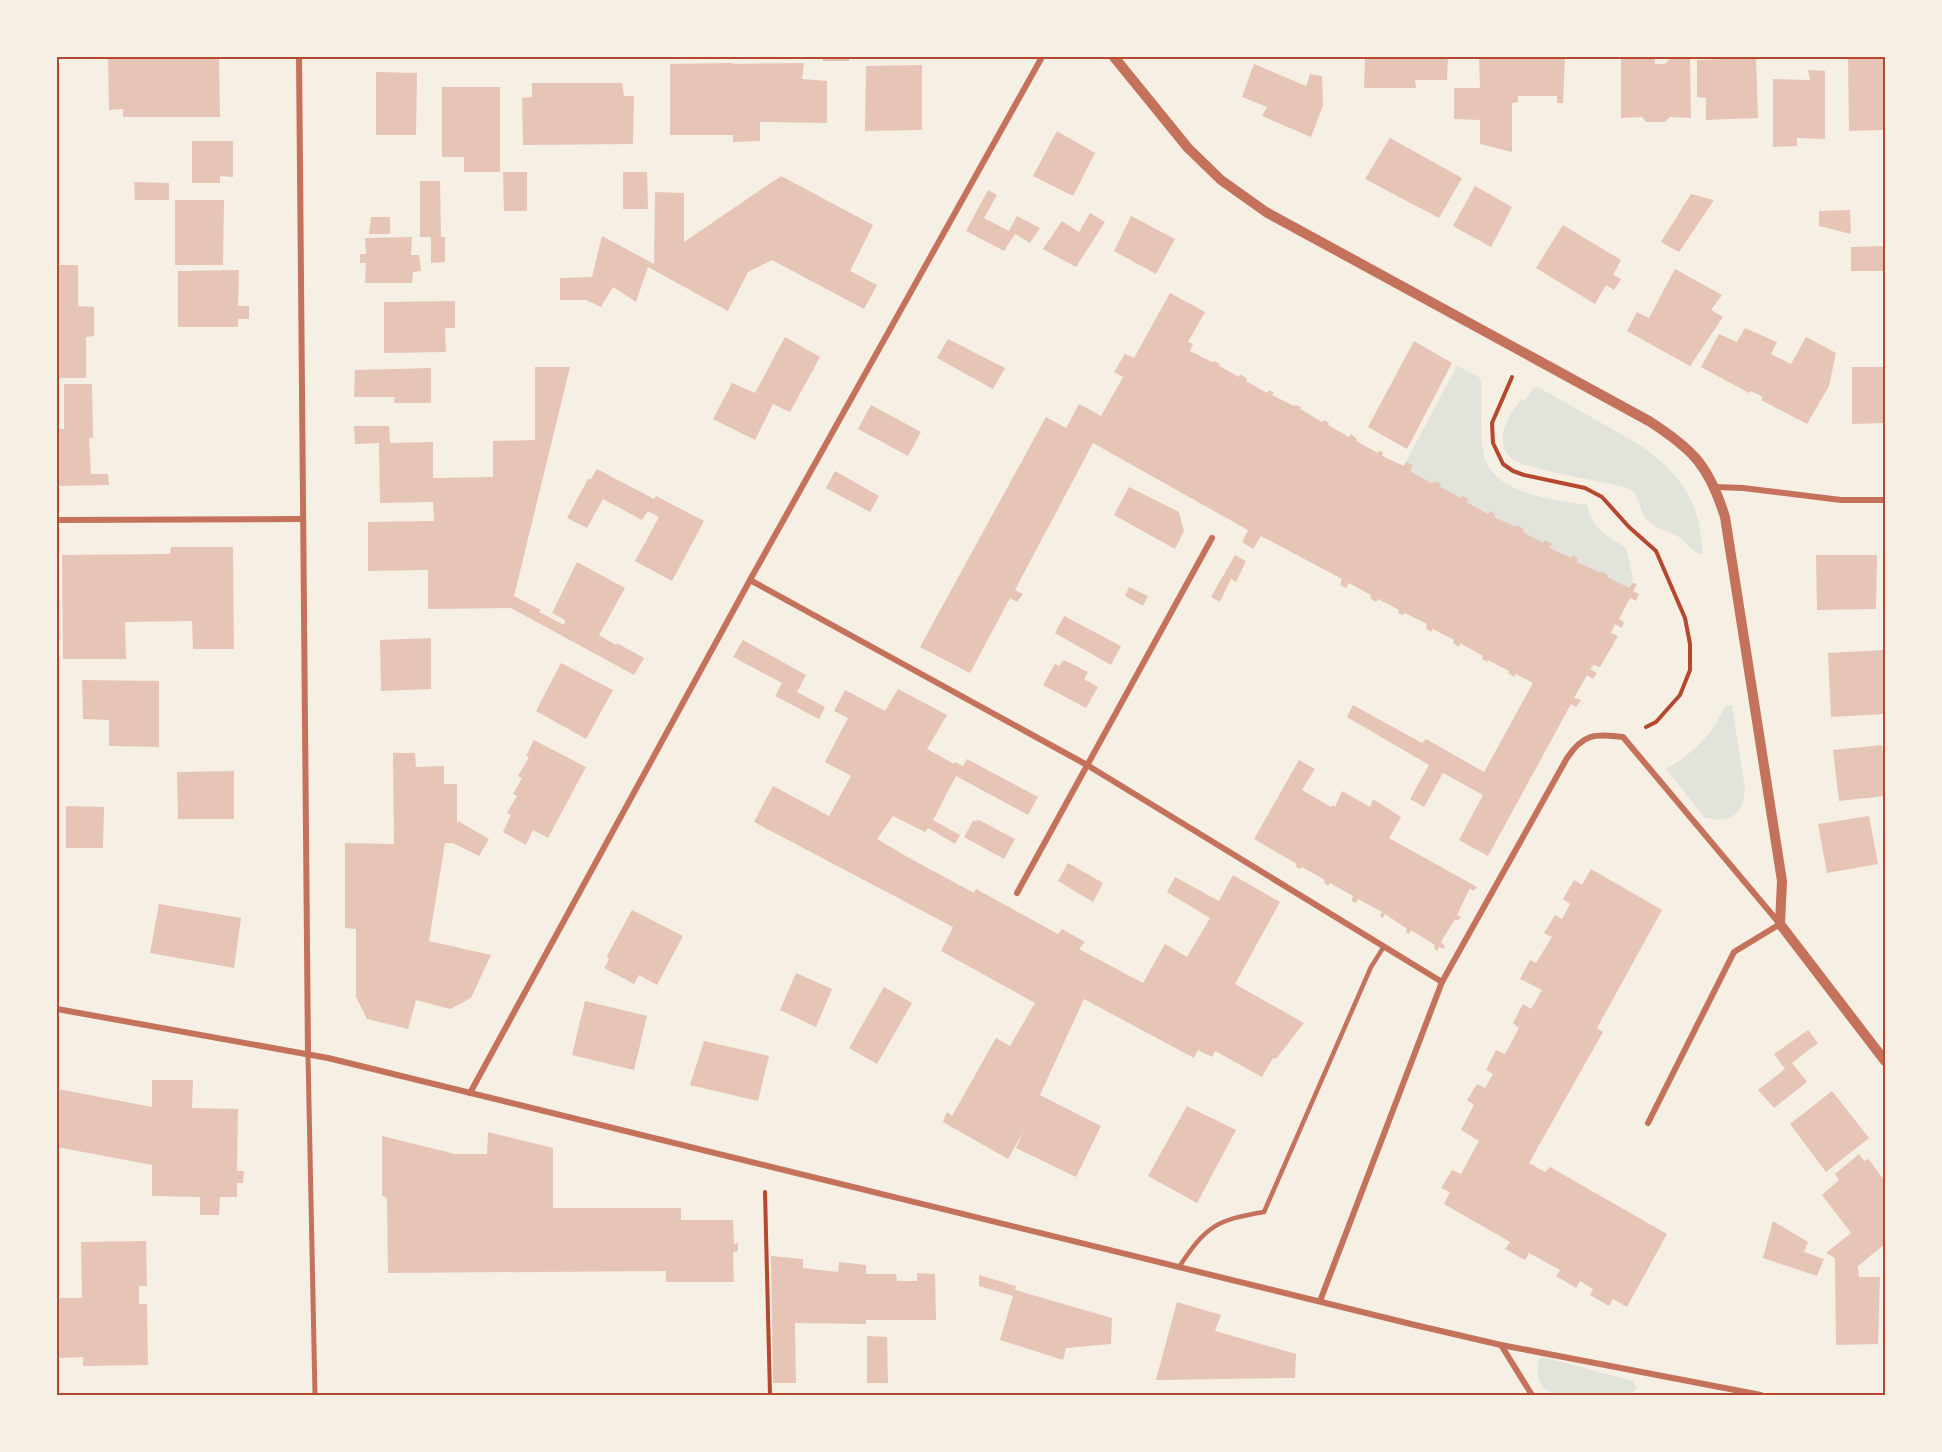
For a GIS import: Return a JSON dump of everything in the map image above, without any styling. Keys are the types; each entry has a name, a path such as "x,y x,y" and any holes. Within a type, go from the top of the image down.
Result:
{"street":[{"path":"299,57 308,1055 315,1395"},
{"path":"470,1093 750,580 1042,57"},
{"path":"1114,57 1178,137 1221,180 1266,212 1649,421 1678,439 1704,467 1715,487 1725,517 1782,880 1780,924"},
{"path":"1715,487 1743,488 1841,500 1885,500"},
{"path":"57,520 303,519"},
{"path":"1017,892 1212,538"},
{"path":"750,580 1087,765 1442,982"},
{"path":"1320,1301 1442,982 1575,745 1589,736 1623,737 1780,924 1885,1061"},
{"path":"1648,1123 1734,952 1780,924"},
{"path":"57,1009 357,1065 1501,1345 1761,1395"},
{"path":"1501,1345 1532,1395"}],"lane":[{"path":"1179,1267 1196,1242 1215,1225 1238,1216 1264,1212 1371,967 1383,948"}],"path":[{"path":"1524,352 1492,423 1493,443 1503,464 1513,471 1585,488 1602,497 1629,527 1656,551 1685,618 1690,644 1690,670 1680,695 1656,722 1623,737"},
{"path":"764,1164 770,1395"}],"shaded area":[{"path":"1457,366 1479,377 1481,382 1482,447 1490,469 1500,479 1528,493 1587,505 1597,526 1626,548 1633,579 1627,592 1402,469"},
{"path":"1538,387 1635,442 1658,459 1678,479 1697,515 1702,553 1699,554 1677,536 1650,523 1644,516 1636,496 1628,488 1532,467 1509,456 1503,443 1506,424 1521,399 1525,401 1533,388"},
{"path":"1732,705 1745,789 1744,798 1738,812 1733,816 1713,819 1704,817 1666,769 1701,743 1725,706"},
{"path":"1543,1357 1633,1381 1637,1388 1630,1394 1553,1394 1539,1380 1539,1359"}],"building":[{"path":"108,57 219,57 220,117 123,117 123,109 109,110"},
{"path":"823,57 849,57 849,61 823,61"},
{"path":"1365,57 1448,57 1447,80 1415,80 1416,88 1364,88"},
{"path":"1479,57 1565,57 1563,103 1557,103 1557,96 1518,96 1518,102 1512,103 1512,152 1480,144 1480,120 1454,119 1454,88 1480,88"},
{"path":"1848,57 1885,57 1885,130 1849,131"},
{"path":"1690,58 1691,118 1670,117 1665,122 1646,122 1642,117 1621,118 1621,59 1655,59 1655,64 1665,64 1670,59"},
{"path":"1756,58 1758,118 1706,120 1706,98 1697,97 1697,60"},
{"path":"804,63 802,79 827,81 827,123 760,122 760,141 733,142 733,135 670,135 670,64"},
{"path":"1254,64 1306,86 1310,74 1322,76 1323,105 1311,137 1262,116 1267,107 1242,97"},
{"path":"922,65 922,130 865,131 866,66"},
{"path":"1808,70 1825,71 1825,139 1797,138 1797,146 1773,147 1773,79 1810,80"},
{"path":"376,72 417,73 416,135 376,135"},
{"path":"532,83 622,83 624,96 634,96 633,144 523,145 522,98 532,97"},
{"path":"442,87 500,87 500,172 464,172 464,157 442,157"},
{"path":"1057,131 1095,153 1073,196 1033,176"},
{"path":"1390,138 1462,178 1439,218 1365,179"},
{"path":"192,141 233,141 233,177 220,176 220,183 192,183"},
{"path":"503,172 527,172 527,211 504,211"},
{"path":"623,172 647,172 648,209 623,209"},
{"path":"781,176 873,225 850,271 877,285 864,309 772,260 748,272 728,311 648,267 636,302 613,287 601,307 586,300 560,300 560,278 592,277 602,236 654,264 655,192 684,193 684,242"},
{"path":"420,181 440,181 441,237 445,237 445,262 431,263 431,237 420,237"},
{"path":"134,182 169,183 169,200 135,200"},
{"path":"1475,186 1512,207 1491,247 1453,226"},
{"path":"988,190 997,195 984,218 1009,231 1017,216 1040,228 1030,243 1015,234 1004,251 966,231"},
{"path":"1691,194 1714,200 1679,252 1661,242"},
{"path":"175,200 224,200 223,265 175,265"},
{"path":"1850,210 1851,234 1819,226 1819,211"},
{"path":"1090,213 1105,222 1076,267 1043,249 1062,221 1079,232"},
{"path":"1131,216 1175,239 1156,274 1114,251"},
{"path":"371,217 390,217 390,234 369,234"},
{"path":"1563,225 1621,260 1613,275 1621,279 1614,290 1606,285 1595,304 1536,268"},
{"path":"412,237 411,255 419,255 421,271 413,272 412,283 365,283 366,263 360,263 360,254 366,254 365,238"},
{"path":"1885,246 1885,271 1851,271 1851,247"},
{"path":"57,265 78,265 78,306 94,307 94,336 86,337 86,378 57,378"},
{"path":"1675,269 1722,295 1711,310 1723,317 1690,366 1627,331 1637,312 1649,318"},
{"path":"239,270 238,306 249,306 249,319 238,319 238,327 178,327 178,271"},
{"path":"1170,293 1205,312 1188,342 1193,344 1190,351 1220,364 1219,366 1239,377 1240,374 1247,379 1246,381 1267,393 1269,390 1274,393 1272,395 1294,406 1301,407 1300,409 1322,422 1324,420 1329,423 1328,425 1349,437 1351,434 1357,439 1356,441 1378,453 1383,452 1382,456 1404,466 1406,462 1413,465 1410,471 1433,484 1434,481 1441,484 1439,486 1461,498 1463,496 1468,499 1466,502 1488,514 1490,511 1495,514 1494,517 1516,527 1517,525 1524,529 1523,532 1543,543 1545,540 1552,544 1549,548 1572,558 1573,555 1578,558 1577,562 1601,573 1602,571 1608,575 1607,577 1629,588 1632,583 1637,584 1633,591 1639,594 1636,601 1630,598 1619,619 1624,622 1622,628 1615,624 1611,633 1618,636 1600,667 1594,665 1590,669 1597,673 1593,679 1587,675 1574,698 1581,700 1576,707 1571,704 1488,856 1459,840 1483,795 1443,773 1424,807 1410,799 1429,765 1347,717 1353,705 1422,743 1426,739 1484,772 1533,683 1516,674 1514,677 1508,673 1509,671 1488,660 1487,662 1482,659 1483,656 1460,643 1459,647 1453,643 1454,640 1433,629 1431,632 1426,628 1427,624 1405,613 1402,615 1398,613 1399,610 1378,599 1376,602 1370,598 1371,595 1349,583 1346,588 1343,587 1340,585 1342,579 1261,536 1253,549 1242,542 1248,530 1093,443 1015,590 1023,594 1017,602 1010,598 970,673 920,647 1046,417 1066,428 1079,404 1101,416 1123,377 1114,372 1125,354 1134,358"},
{"path":"455,301 455,328 445,328 446,352 384,353 384,302"},
{"path":"1745,328 1777,342 1771,354 1791,364 1806,337 1836,353 1829,386 1807,424 1761,400 1763,397 1751,391 1749,393 1701,367 1719,334 1737,342"},
{"path":"785,337 820,357 790,412 773,404 755,440 713,419 732,383 755,393"},
{"path":"948,339 1005,368 993,389 937,358"},
{"path":"1414,341 1452,363 1407,449 1368,427"},
{"path":"535,367 570,367 514,596 564,625 565,620 552,613 577,562 625,588 599,635 644,658 634,675 511,608 428,609 428,570 368,571 368,522 434,521 433,502 380,503 379,443 355,444 354,426 389,426 390,443 433,442 433,478 493,477 493,441 535,440"},
{"path":"1852,367 1885,367 1885,423 1852,424"},
{"path":"431,368 431,403 394,403 395,397 354,397 355,370"},
{"path":"64,384 92,384 93,438 89,438 91,474 108,474 109,485 57,486 57,429 64,429"},
{"path":"871,405 921,432 908,456 858,429"},
{"path":"597,469 654,499 656,496 704,521 672,581 635,561 659,517 648,511 642,520 603,499 587,528 567,518 588,479 591,479"},
{"path":"835,471 879,496 870,512 826,488"},
{"path":"1129,487 1179,512 1184,531 1175,549 1114,515"},
{"path":"171,547 233,547 234,649 193,649 192,621 125,622 126,659 63,659 62,555 170,554"},
{"path":"1235,555 1246,561 1236,582 1231,579 1220,602 1211,597"},
{"path":"1816,555 1877,555 1876,609 1817,610"},
{"path":"1129,587 1148,596 1143,606 1125,596"},
{"path":"1064,616 1121,646 1111,665 1055,633"},
{"path":"431,638 431,689 381,691 380,640"},
{"path":"743,640 806,675 797,692 825,707 819,719 775,696 782,683 733,657"},
{"path":"1885,650 1885,714 1831,717 1828,653"},
{"path":"1064,660 1088,672 1084,679 1098,687 1086,708 1043,685 1055,664 1059,666"},
{"path":"561,663 613,690 586,739 536,711"},
{"path":"82,680 159,681 159,747 109,746 109,720 83,719"},
{"path":"898,689 947,715 927,749 954,764 955,762 963,766 967,759 1038,797 1028,815 956,776 933,820 960,835 955,844 928,828 925,832 893,816 877,839 911,859 974,893 976,889 1058,934 1062,929 1085,942 1079,949 1143,983 1165,944 1187,957 1210,918 1167,892 1175,877 1219,901 1233,875 1280,902 1235,984 1304,1023 1276,1059 1273,1058 1262,1077 1215,1051 1212,1057 1198,1050 1194,1058 1084,999 1040,1095 1101,1126 1076,1177 1016,1148 1024,1130 1008,1159 943,1122 947,1112 952,1116 996,1038 1010,1046 1035,1003 941,951 953,927 754,822 773,786 829,816 851,776 825,762 848,718 834,711 845,690 885,711"},
{"path":"534,740 586,767 548,838 533,830 526,845 503,832 511,815 507,813 517,796 513,794 522,778 518,776 529,757 526,756"},
{"path":"1882,745 1885,796 1839,801 1833,750"},
{"path":"393,753 415,753 416,767 444,766 444,784 457,784 457,825 458,821 489,839 479,856 453,843 445,843 429,941 491,955 471,998 450,1009 416,1000 408,1029 367,1019 356,997 356,929 345,928 345,843 394,844"},
{"path":"1299,760 1315,769 1302,790 1331,807 1333,805 1335,807 1342,791 1370,807 1373,799 1401,817 1389,838 1477,887 1473,891 1470,888 1457,915 1461,917 1458,921 1455,919 1441,942 1445,946 1443,949 1439,947 1437,951 1434,948 1435,945 1411,930 1409,934 1406,932 1407,929 1385,914 1383,918 1380,916 1382,912 1358,899 1356,903 1353,902 1353,896 1330,883 1328,886 1324,883 1325,880 1302,867 1300,869 1295,866 1297,864 1254,839"},
{"path":"234,771 234,819 178,819 177,772"},
{"path":"66,806 104,807 103,848 66,848"},
{"path":"1869,816 1878,864 1827,873 1818,824"},
{"path":"979,820 1015,839 1004,859 964,837 973,821"},
{"path":"1068,863 1103,883 1093,902 1058,881"},
{"path":"1591,869 1662,910 1597,1028 1603,1032 1529,1163 1545,1172 1550,1167 1667,1234 1627,1307 1613,1299 1609,1306 1590,1295 1593,1289 1580,1281 1576,1288 1556,1276 1560,1270 1529,1253 1525,1260 1505,1249 1510,1242 1444,1204 1450,1192 1441,1188 1452,1170 1461,1174 1479,1141 1461,1130 1474,1105 1467,1100 1477,1084 1485,1088 1493,1074 1486,1070 1496,1050 1505,1054 1519,1028 1513,1023 1523,1004 1531,1009 1542,990 1520,979 1530,960 1536,963 1552,937 1544,933 1555,915 1562,919 1570,904 1563,899 1574,880 1582,885"},
{"path":"159,904 241,918 234,968 150,953"},
{"path":"632,910 683,936 657,985 639,975 634,984 604,968 609,960 607,956"},
{"path":"796,973 832,989 816,1027 780,1010"},
{"path":"884,987 912,1003 877,1064 849,1048"},
{"path":"585,1001 647,1016 634,1070 572,1055"},
{"path":"1808,1030 1818,1043 1792,1063 1807,1082 1774,1108 1758,1090 1785,1069 1774,1054"},
{"path":"704,1041 769,1056 758,1101 690,1085"},
{"path":"152,1080 193,1080 192,1108 238,1109 237,1171 244,1171 243,1183 237,1183 237,1197 220,1197 219,1215 200,1215 200,1197 152,1196 152,1165 57,1147 58,1089 152,1107"},
{"path":"1832,1091 1869,1138 1826,1172 1790,1124"},
{"path":"1187,1106 1236,1130 1197,1203 1148,1176"},
{"path":"488,1132 553,1148 553,1208 681,1208 681,1220 733,1220 734,1244 738,1243 738,1251 733,1252 734,1282 666,1282 666,1271 388,1273 387,1198 382,1196 382,1136 455,1154 487,1154"},
{"path":"1859,1154 1864,1161 1868,1159 1885,1181 1885,1244 1858,1266 1859,1277 1880,1277 1878,1344 1836,1345 1835,1258 1826,1253 1851,1233 1822,1195 1839,1180 1835,1174"},
{"path":"1773,1221 1808,1242 1804,1252 1824,1259 1817,1276 1763,1258"},
{"path":"146,1241 147,1286 139,1286 139,1304 147,1304 148,1365 83,1366 83,1357 59,1358 57,1298 82,1298 81,1242"},
{"path":"771,1256 803,1259 803,1268 838,1272 839,1262 866,1265 866,1274 896,1274 897,1281 917,1281 917,1273 935,1274 936,1320 866,1320 866,1324 795,1323 796,1383 773,1383"},
{"path":"979,1275 1016,1286 1015,1290 1112,1318 1111,1344 1066,1348 1063,1360 1000,1340 1013,1296 979,1286"},
{"path":"1177,1302 1221,1315 1215,1331 1296,1354 1295,1378 1156,1380"},
{"path":"867,1336 887,1337 888,1383 867,1383"}]}
